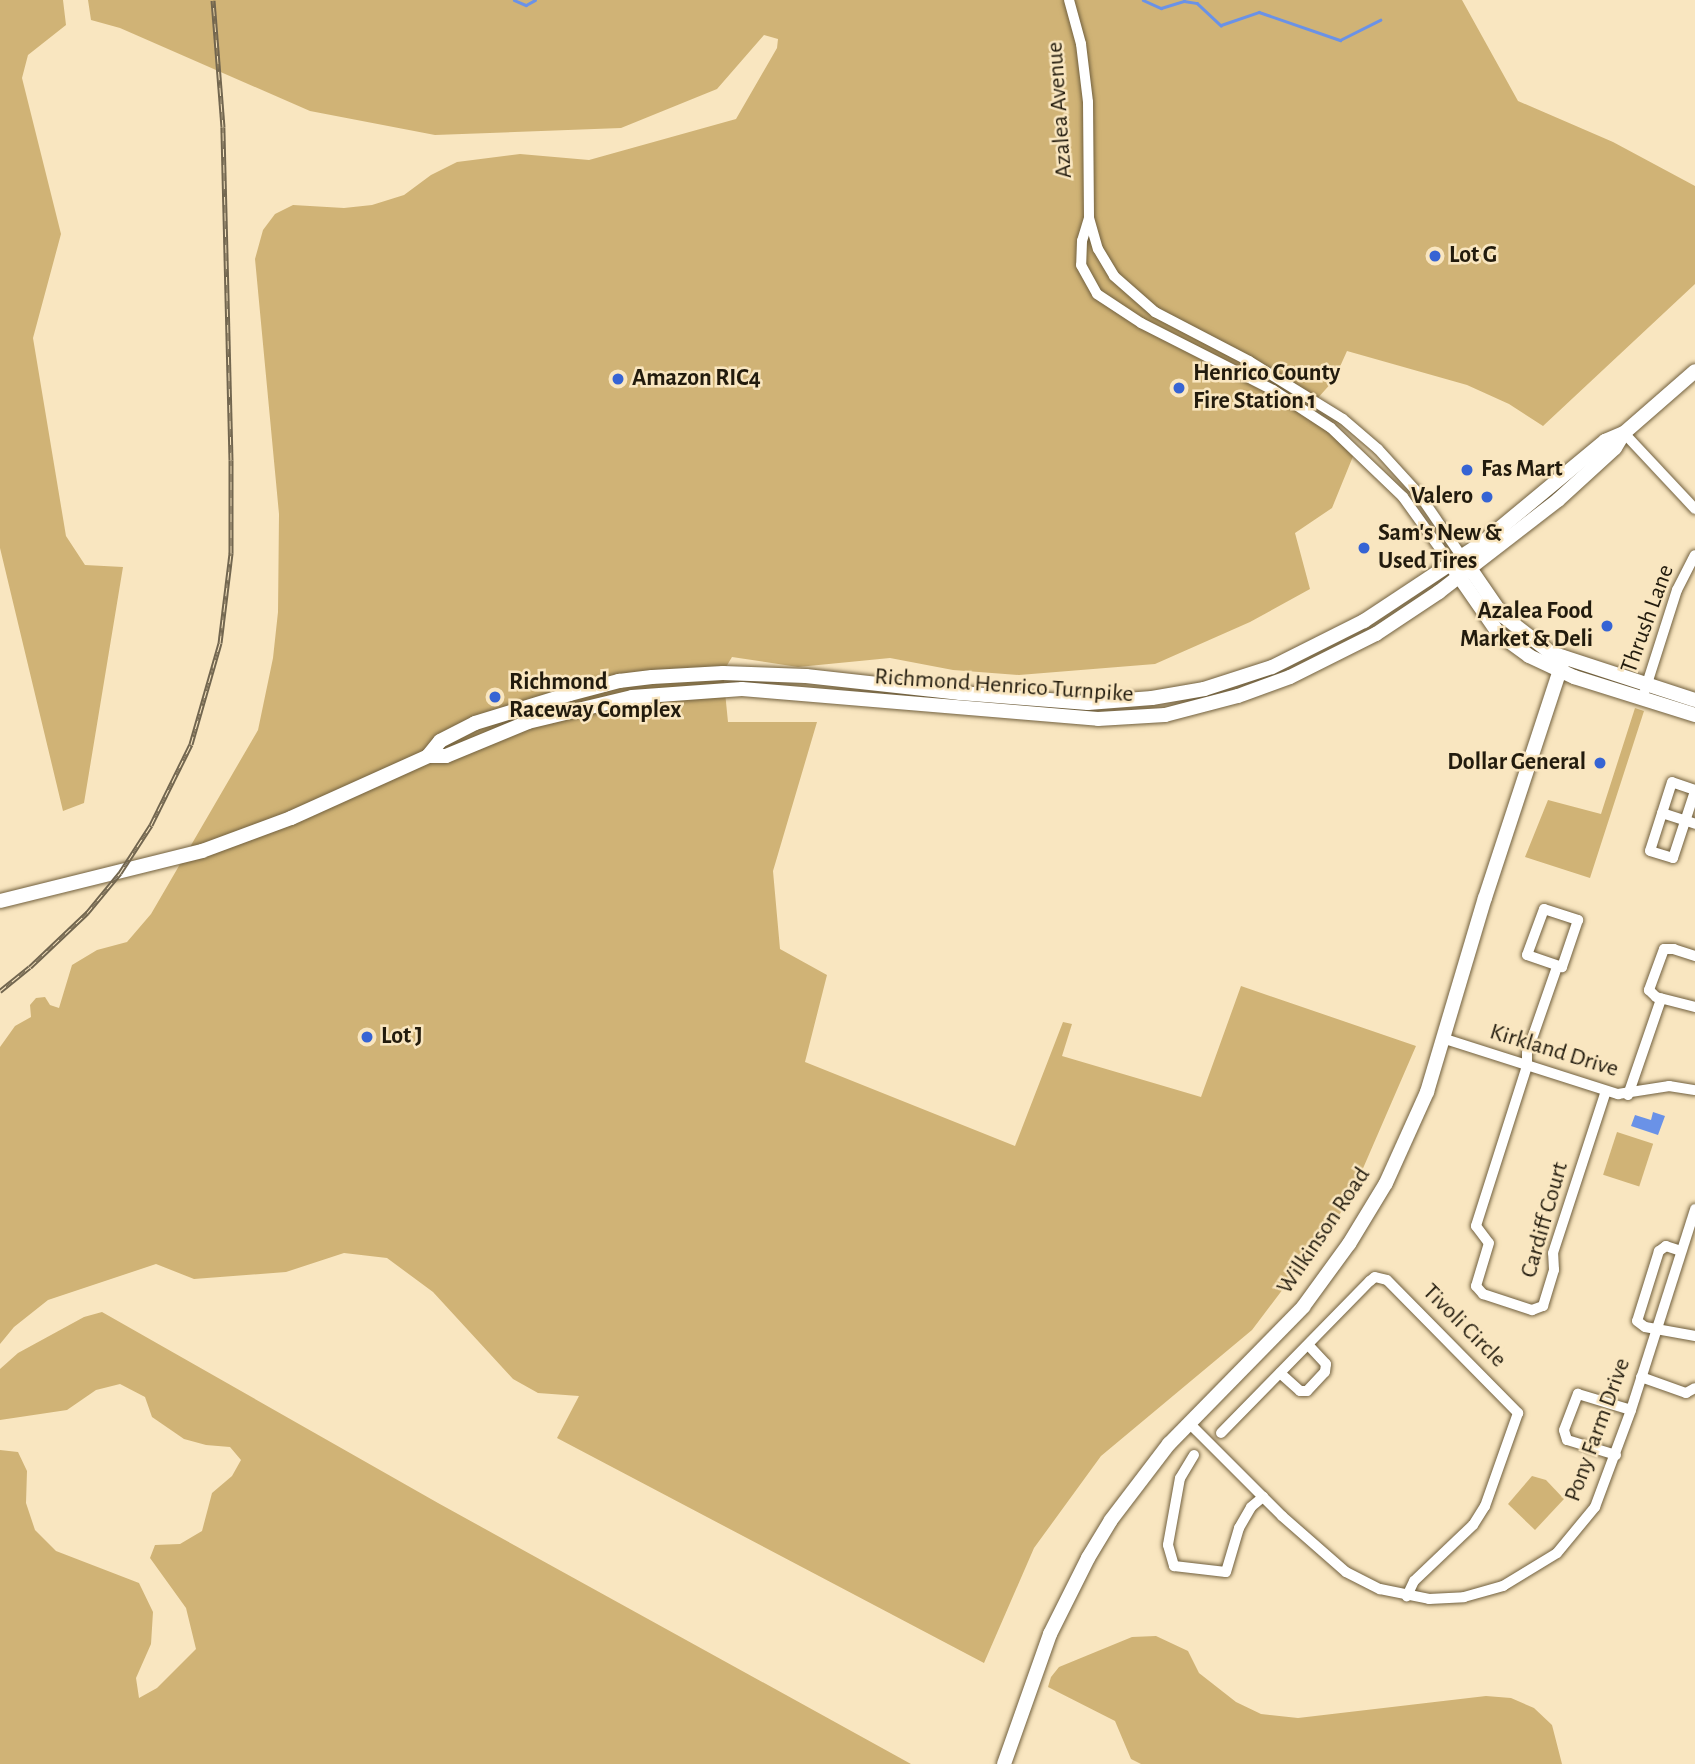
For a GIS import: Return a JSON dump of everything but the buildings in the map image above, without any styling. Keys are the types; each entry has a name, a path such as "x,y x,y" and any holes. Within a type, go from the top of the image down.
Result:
{"main road":[{"name":"Richmond Henrico Turnpike","path":"0,901 202,851 291,818 429,756 446,756 528,722 632,697 742,689 1098,719 1165,715 1238,696 1290,677 1376,634 1461,567 1605,441 1624,433 1695,371"},
{"name":"Azalea Avenue","path":"1461,567 1499,634 1529,656 1645,691 1695,700"},
{"name":"Wilkinson Road","path":"1004,1764 1040,1659 1082,1568 1129,1495 1189,1423 1286,1325 1349,1244 1386,1183 1427,1092 1561,664"},
{"name":"Azalea Avenue","path":"1645,691 1695,715"}],"street":[{"name":"Azalea Avenue","path":"1069,0 1080,44 1087,92 1089,218 1098,249 1123,286 1155,312 1250,361 1343,419 1378,449 1419,494 1461,567"},
{"name":"Azalea Avenue","path":"1089,218 1082,241 1081,265 1097,295 1141,323 1273,390 1331,428 1403,497 1461,567"},
{"path":"1624,433 1695,509"},
{"name":"Thrush Lane","path":"1645,691 1677,590 1695,555"},
{"path":"1672,782 1695,790 1690,822 1673,858 1650,850 1662,813 1672,782"},
{"path":"1662,813 1690,822"},
{"path":"1544,909 1577,920 1564,966 1557,967 1530,957 1527,953 1544,909"},
{"path":"1695,956 1674,949 1664,949 1649,990 1661,999 1695,1007"},
{"path":"1527,1066 1527,1053 1557,967"},
{"path":"1628,1095 1661,999"},
{"name":"Kirkland Drive","path":"1442,1038 1606,1091 1628,1095 1669,1086 1695,1090"},
{"name":"Cardiff Court","path":"1527,1066 1476,1226 1489,1247 1476,1286 1483,1294 1532,1310 1543,1306 1554,1270 1553,1253 1606,1091"},
{"name":"Pony Farm Drive","path":"1189,1423 1263,1497 1346,1573 1380,1589 1407,1596 1446,1599 1483,1594 1539,1567 1568,1544 1588,1519 1603,1492 1657,1327 1687,1247 1695,1209"},
{"path":"1687,1247 1666,1246 1659,1251 1637,1321 1645,1326 1695,1336"},
{"name":"Tivoli Circle","path":"1221,1433 1370,1281 1382,1277 1517,1409 1517,1420 1485,1506 1473,1525 1414,1581 1407,1596"},
{"path":"1280,1373 1300,1391 1307,1391 1325,1372 1326,1364 1308,1345"},
{"path":"1641,1377 1686,1393 1695,1388"},
{"path":"1616,1455 1567,1440 1564,1430 1578,1394 1631,1410"},
{"path":"1194,1455 1183,1472 1168,1545 1174,1566 1226,1572 1239,1528 1251,1507 1263,1497"}],"shaded area":[{"path":"0,0 63,0 66,25 28,55 22,78 61,234 33,338 66,536 85,565 123,567 84,803 63,811 0,548"},
{"name":"Richmond Raceway Complex","path":"88,0 1462,0 1518,101 1613,142 1695,186 1695,284 1543,426 1509,404 1467,385 1347,351 1334,380 1307,410 1356,449 1332,508 1295,533 1310,589 1250,622 1155,664 1019,675 953,670 890,658 798,667 732,657 723,672 728,722 817,722 773,871 780,949 827,975 805,1062 1015,1146 1063,1022 1072,1024 1062,1056 1201,1097 1241,986 1416,1046 1348,1203 1252,1330 1101,1456 1034,1548 984,1663 557,1438 579,1396 538,1393 513,1379 433,1292 387,1258 344,1253 286,1272 194,1279 156,1264 48,1300 14,1327 0,1344 0,1047 15,1026 31,1017 30,1005 36,998 45,997 50,1005 59,1008 72,965 97,950 127,942 151,914 258,730 273,658 278,612 279,514 255,259 263,230 275,214 293,205 344,208 372,205 404,195 431,175 457,162 520,154 589,160 736,119 777,48 778,39 764,35 717,89 621,128 435,135 310,111 120,28 91,20"},
{"path":"1635,708 1644,711 1590,878 1525,857 1548,800 1601,814"},
{"path":"1617,1132 1653,1144 1639,1187 1603,1175"},
{"path":"102,1312 438,1503 911,1764 0,1764 0,1450 18,1452 27,1471 26,1503 35,1530 56,1551 139,1583 153,1612 151,1644 136,1678 139,1698 157,1688 196,1649 186,1608 150,1558 155,1545 180,1544 202,1531 212,1493 232,1476 241,1460 230,1447 206,1445 184,1439 152,1417 145,1397 120,1384 96,1390 67,1410 0,1420 0,1369 18,1353 84,1317"},
{"path":"1532,1476 1546,1480 1564,1499 1535,1530 1508,1504"},
{"path":"1156,1636 1188,1651 1199,1673 1236,1702 1261,1714 1298,1718 1486,1696 1511,1698 1534,1708 1552,1725 1562,1764 1141,1764 1131,1759 1115,1721 1048,1687 1051,1677 1059,1667 1132,1637"}],"water":[{"path":"1653,1112 1665,1116 1658,1135 1631,1126 1635,1115 1651,1120"}],"waterway":[{"path":"514,0 526,5 535,0"},
{"path":"1143,0 1161,8 1184,1 1197,3 1221,25 1259,12 1340,40 1380,20"}],"railway":[{"path":"0,991 30,967 87,913 120,873 151,825 191,744 220,643 231,553 231,460 223,127 213,0"}],"place":[{"name":"Lot G","path":"1435,256"},
{"name":"Amazon RIC4","path":"618,379"},
{"name":"Henrico County Fire Station 1","path":"1179,388"},
{"name":"Fas Mart","path":"1467,470"},
{"name":"Valero","path":"1487,497"},
{"name":"Sam's New & Used Tires","path":"1364,548"},
{"name":"Azalea Food Market & Deli","path":"1607,626"},
{"name":"Richmond Raceway Complex","path":"495,697"},
{"name":"Dollar General","path":"1600,763"},
{"name":"Lot J","path":"367,1037"}]}
